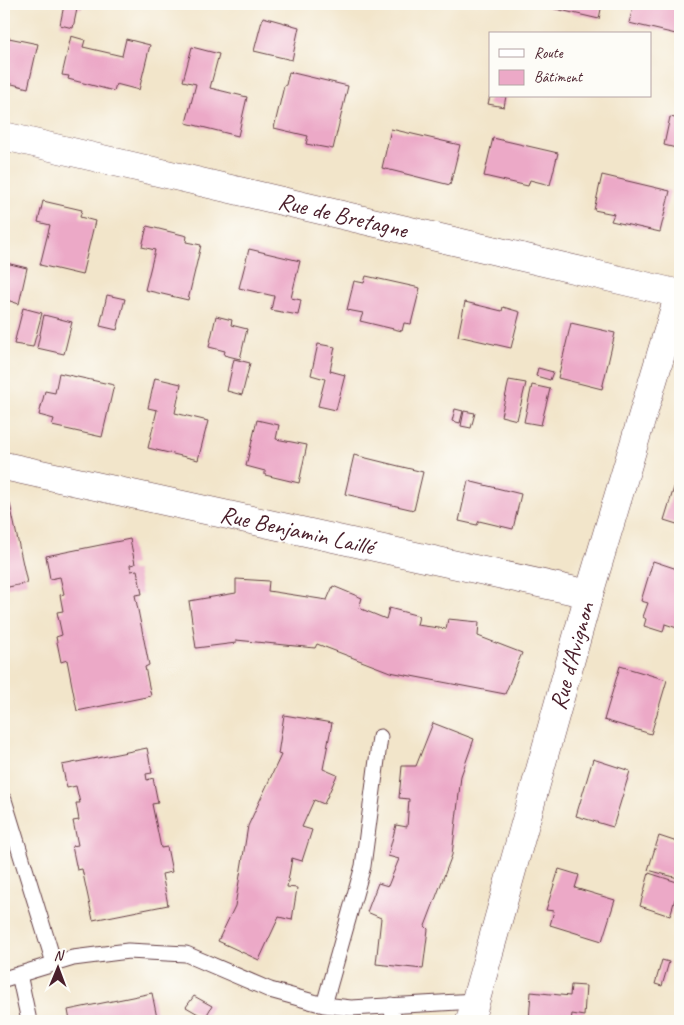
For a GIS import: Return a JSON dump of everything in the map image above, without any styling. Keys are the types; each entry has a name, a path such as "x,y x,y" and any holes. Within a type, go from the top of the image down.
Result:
{"street":[{"name":"Rue de Bretagne","path":"4,136 680,294"},
{"name":"Rue d'Avignon","path":"473,1011 589,594 680,294"},
{"name":"Rue Benjamin Laillé","path":"4,466 589,594"}],"lane":[{"path":"324,1005 363,866 380,737"},
{"path":"4,800 54,963"},
{"path":"4,979 73,958 128,951 186,954 270,990 324,1005 351,1008 391,1005 473,1011"},
{"path":"19,974 29,1021"},
{"path":"391,1005 394,1021"}],"building":[{"path":"60,4 82,4 81,10 77,9 73,28 60,25 64,5"},
{"path":"534,4 602,4 599,19"},
{"path":"634,4 680,4 680,35 629,23"},
{"path":"263,17 299,27 292,60 254,51"},
{"path":"71,36 85,40 83,47 122,56 126,39 150,45 139,90 116,84 114,91 68,79 69,76 62,75"},
{"path":"4,37 38,44 28,88 4,82"},
{"path":"192,47 219,54 210,88 247,97 238,136 186,123 196,84 183,81"},
{"path":"289,72 348,86 333,149 306,144 308,136 274,128"},
{"path":"490,98 506,98 504,107 488,104"},
{"path":"670,117 680,119 680,149 664,145"},
{"path":"391,129 460,145 450,185 382,168"},
{"path":"493,138 558,153 550,185 530,180 528,186 484,176"},
{"path":"602,175 670,191 660,232 611,221 614,214 594,210"},
{"path":"43,201 82,210 80,217 95,221 82,275 40,265 50,225 38,222"},
{"path":"147,226 187,236 186,242 201,245 188,300 145,290 155,250 142,247"},
{"path":"249,249 300,261 291,298 301,300 298,315 271,310 274,296 239,288"},
{"path":"6,263 27,268 19,304 4,299"},
{"path":"366,276 420,288 411,324 404,323 402,331 360,321 363,313 347,310 354,281 364,283"},
{"path":"107,295 125,299 117,330 100,326"},
{"path":"465,302 502,311 503,307 520,312 511,348 458,336"},
{"path":"23,308 42,313 33,347 14,344"},
{"path":"44,315 72,322 64,354 37,348"},
{"path":"216,316 232,320 231,325 247,329 240,359 224,355 225,351 209,347"},
{"path":"571,323 615,333 602,389 558,378"},
{"path":"318,344 335,347 330,371 345,375 336,410 318,406 325,379 311,375"},
{"path":"234,359 250,363 242,395 227,391"},
{"path":"538,368 553,372 550,380 536,376"},
{"path":"59,373 114,385 102,437 52,426 54,419 39,415 45,391 55,393"},
{"path":"155,378 181,384 175,413 208,421 198,460 148,448 157,410 148,408"},
{"path":"509,380 526,383 517,420 501,416"},
{"path":"532,385 550,389 541,425 524,422"},
{"path":"455,409 463,411 460,423 452,421"},
{"path":"464,411 475,413 471,428 461,426"},
{"path":"257,420 279,425 276,439 307,445 299,483 265,475 265,471 246,466"},
{"path":"354,455 423,472 414,510 345,494"},
{"path":"680,468 680,525 664,520"},
{"path":"468,481 521,494 513,529 479,521 477,525 459,521"},
{"path":"10,504 27,583 4,588 4,505"},
{"path":"130,539 135,564 130,565 131,571 137,570 142,594 135,595 149,665 145,667 151,696 77,711 67,660 61,662 56,637 62,635 57,612 63,611 60,595 64,594 60,577 50,579 46,556"},
{"path":"653,561 680,570 677,584 680,585 680,629 665,624 663,632 644,626 646,619 643,617 648,603 641,601"},
{"path":"236,579 269,581 268,591 327,600 333,586 362,598 359,608 386,619 389,608 419,616 417,625 446,629 448,619 479,622 478,636 522,653 505,694 390,672 317,644 315,648 236,640 236,643 196,648 189,601 236,593"},
{"path":"620,666 667,680 651,734 604,720"},
{"path":"284,715 332,723 323,769 337,775 324,804 314,800 302,827 312,830 302,861 292,858 287,887 297,888 292,920 279,917 259,960 218,941 235,906 248,826 281,755 278,754"},
{"path":"433,723 474,739 461,776 452,855 425,926 428,929 423,969 376,964 381,918 367,912 378,883 388,886 399,859 388,856 396,825 407,827 409,799 399,798 402,766 416,766"},
{"path":"147,748 152,773 146,774 147,780 153,778 158,803 152,804 161,848 167,847 172,872 162,874 168,905 93,920 82,869 77,870 72,846 78,845 73,821 79,820 76,803 80,803 76,786 67,788 62,765"},
{"path":"593,759 630,771 613,827 576,816"},
{"path":"659,836 680,843 680,870 678,878 648,870"},
{"path":"559,869 579,875 575,888 615,900 602,941 550,925 554,911 546,910"},
{"path":"649,873 680,883 680,901 675,899 670,916 640,906"},
{"path":"662,960 669,962 662,986 655,984"},
{"path":"571,985 586,986 584,1016 572,1014 571,1021 529,1021 531,992 570,996"},
{"path":"152,993 157,1018 151,1019 152,1021 70,1021 68,1010"},
{"path":"194,996 212,1006 205,1018 186,1007"}]}
